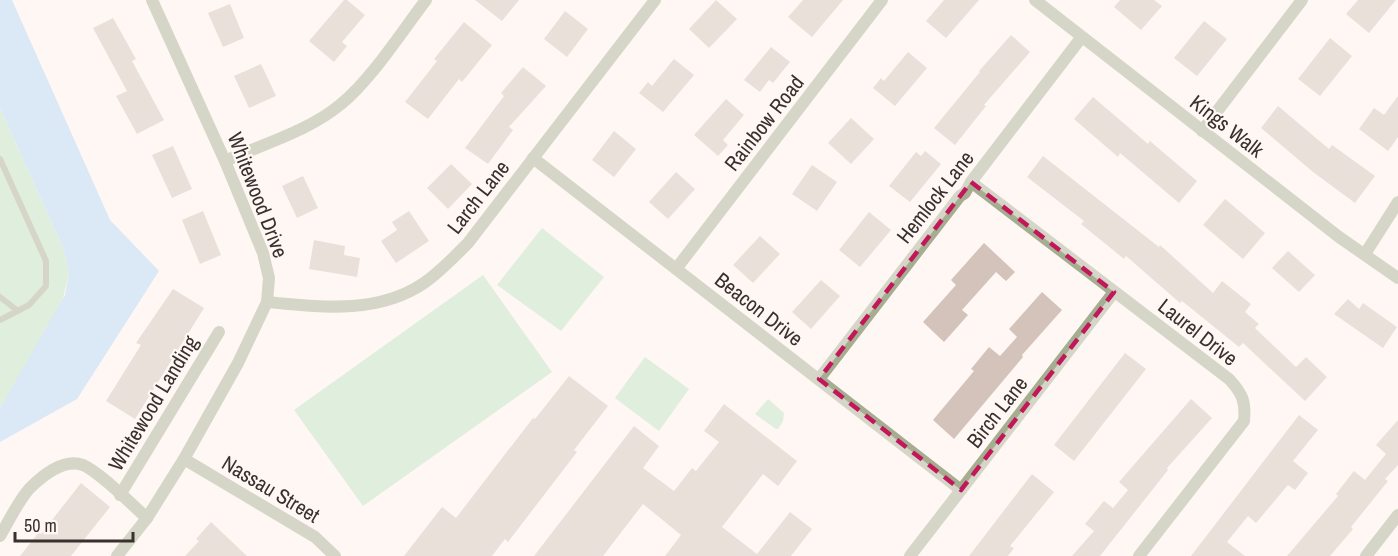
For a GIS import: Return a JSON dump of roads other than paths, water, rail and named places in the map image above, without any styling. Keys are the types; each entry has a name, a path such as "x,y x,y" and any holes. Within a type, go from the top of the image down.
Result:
{"street":[{"name":"Whitewood Drive","path":"117,556 147,518 184,459 238,363 267,302 268,278 263,253 225,161 152,0"},
{"path":"225,161 308,125 341,104 363,82 426,0"},
{"name":"Larch Lane","path":"267,302 327,307 366,305 404,293 423,284 446,266 468,243 655,0"},
{"name":"Rainbow Road","path":"676,269 882,0"},
{"name":"Kings Walk","path":"1035,0 1339,237 1398,278"},
{"path":"1202,131 1302,0"},
{"name":"Hemlock Lane","path":"819,379 1082,38"},
{"name":"Beacon Drive","path":"533,158 961,490"},
{"name":"Laurel Drive","path":"971,182 1228,379 1238,389 1246,405 1244,421 1139,556"},
{"path":"1365,254 1398,202"},
{"name":"Birch Lane","path":"910,556 1114,292"},
{"name":"Whitewood Landing","path":"120,495 219,332"},
{"name":"Nassau Street","path":"184,459 315,537 335,556"},
{"name":"Whitewood Landing","path":"0,536 28,490 52,470 68,464 81,464 147,518"},
{"path":"1366,556 1398,515"}],"lane":[{"path":"0,159 46,261 45,286 29,305 0,320"},
{"path":"0,297 18,311"}],"water":[{"path":"0,0 12,0 110,220 159,271 77,399 0,442 0,408 65,295 69,273 64,250 0,108"}]}
